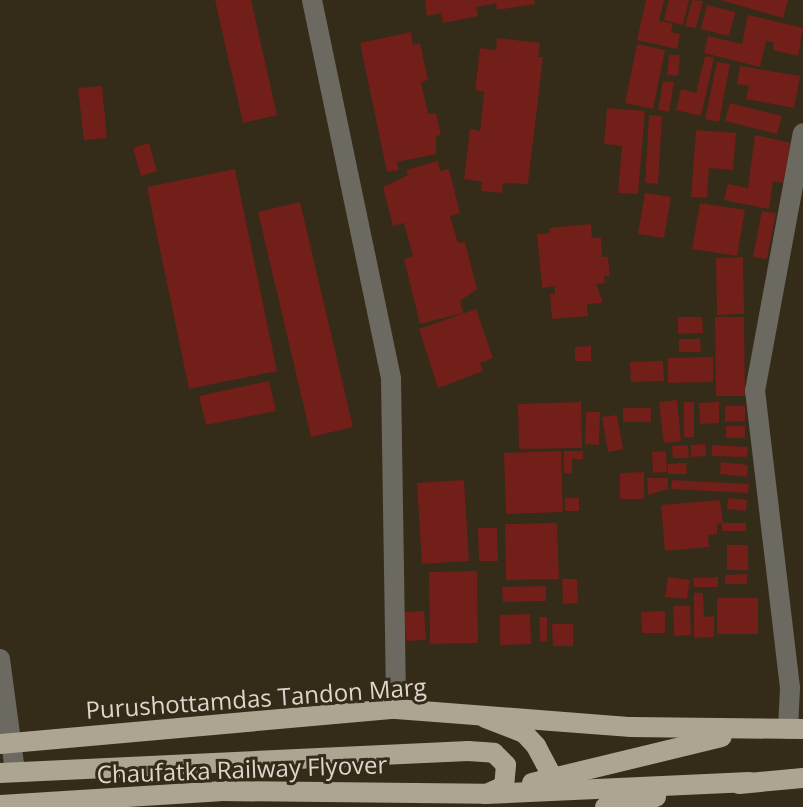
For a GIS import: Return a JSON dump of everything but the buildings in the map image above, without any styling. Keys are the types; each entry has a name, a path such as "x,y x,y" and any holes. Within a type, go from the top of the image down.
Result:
{"main road":[{"name":"Purushottamdas Tandon Marg","path":"6,744 396,709 466,711 631,727 795,729"},
{"path":"466,711 524,733 547,761 546,784"},
{"path":"546,784 758,728"},
{"path":"8,773 184,761 494,753 506,765 507,778 504,786 485,794"},
{"path":"546,784 750,782 803,778"},
{"path":"605,807 750,782"},
{"name":"Chaufatka Railway Flyover","path":"0,805 220,791 485,794 546,784"}],"street":[{"path":"312,0 391,379 396,709"},
{"path":"795,729 755,391 803,133"},
{"path":"0,659 8,773"}]}
